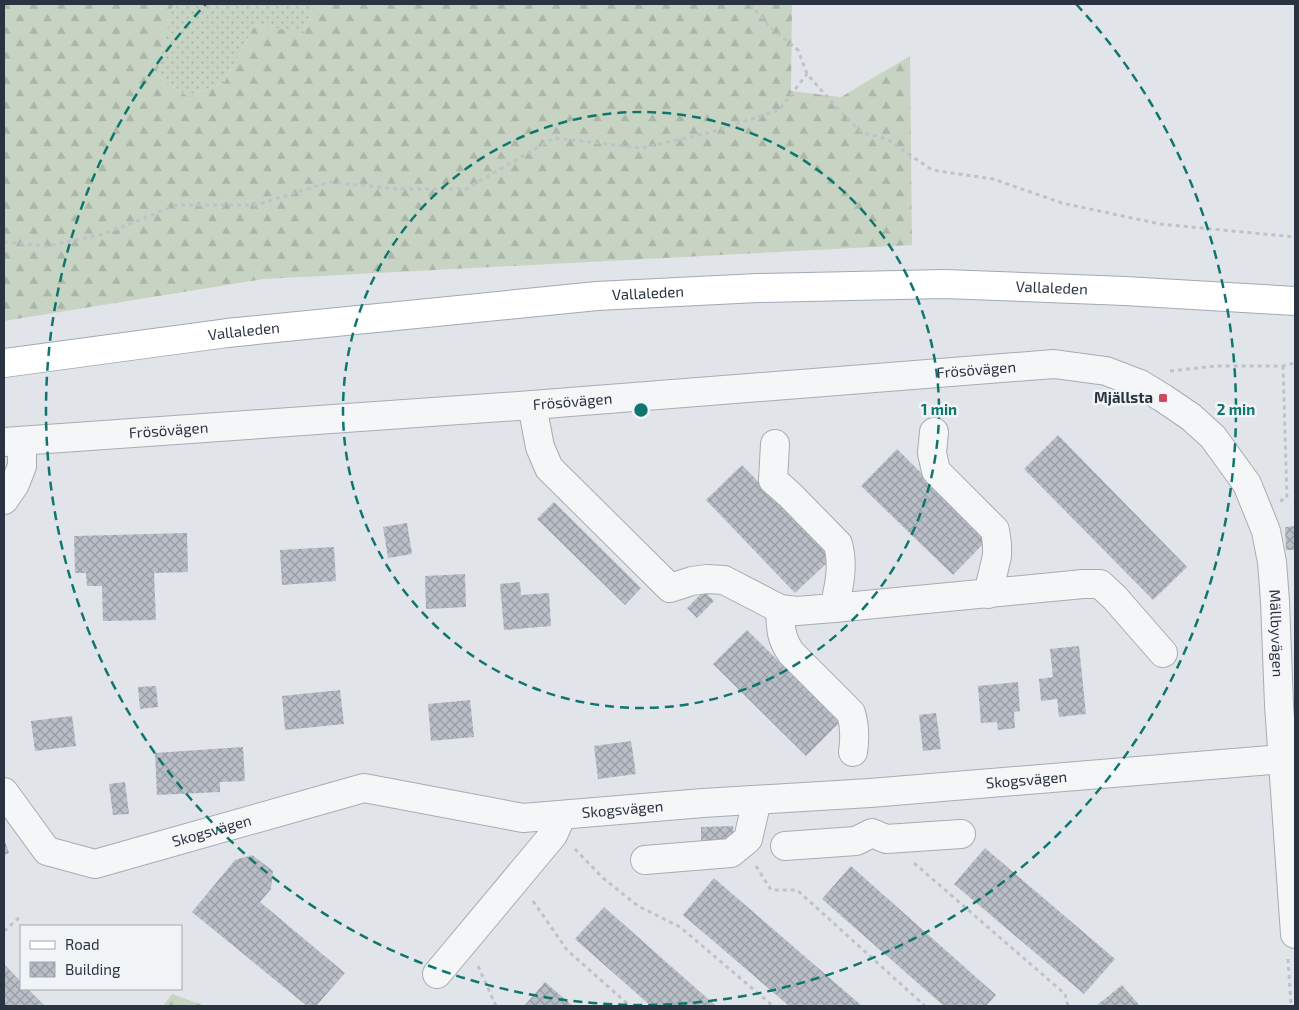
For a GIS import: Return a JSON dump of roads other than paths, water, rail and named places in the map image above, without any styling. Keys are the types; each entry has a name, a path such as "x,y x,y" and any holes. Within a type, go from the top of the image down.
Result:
{"main road":[{"name":"Vallaleden","path":"4,363 227,333 606,295 758,288 944,284 1295,301"}],"street":[{"name":"Frösövägen","path":"13,442 532,405 1054,364 1106,371 1140,384"},
{"name":"Mällbyvägen","path":"1140,384 1191,417 1213,437 1247,484 1266,531 1272,562 1285,601 1279,705 1295,934"},
{"path":"532,405 540,447 549,468 670,588 692,581 706,579 724,580 780,609 797,611 1083,584 1100,584 1115,598 1163,653"},
{"path":"934,432 932,454 936,471 995,530 998,544 997,556 988,594"},
{"path":"4,500 15,484 22,466 13,442"},
{"path":"775,444 774,480 838,544 841,554 841,569 834,608"},
{"path":"780,609 782,635 791,653 851,713 855,740 853,752"},
{"name":"Skogsvägen","path":"4,792 47,850 95,864 364,788 523,818 559,822 703,803 870,793 1283,758"},
{"path":"870,793 879,836"},
{"path":"645,860 731,853 748,840 757,800"},
{"path":"437,974 553,835 559,822"},
{"path":"786,846 856,841 879,836 961,834"}],"place":[{"name":"Mjällsta","path":"1163,398"}]}
